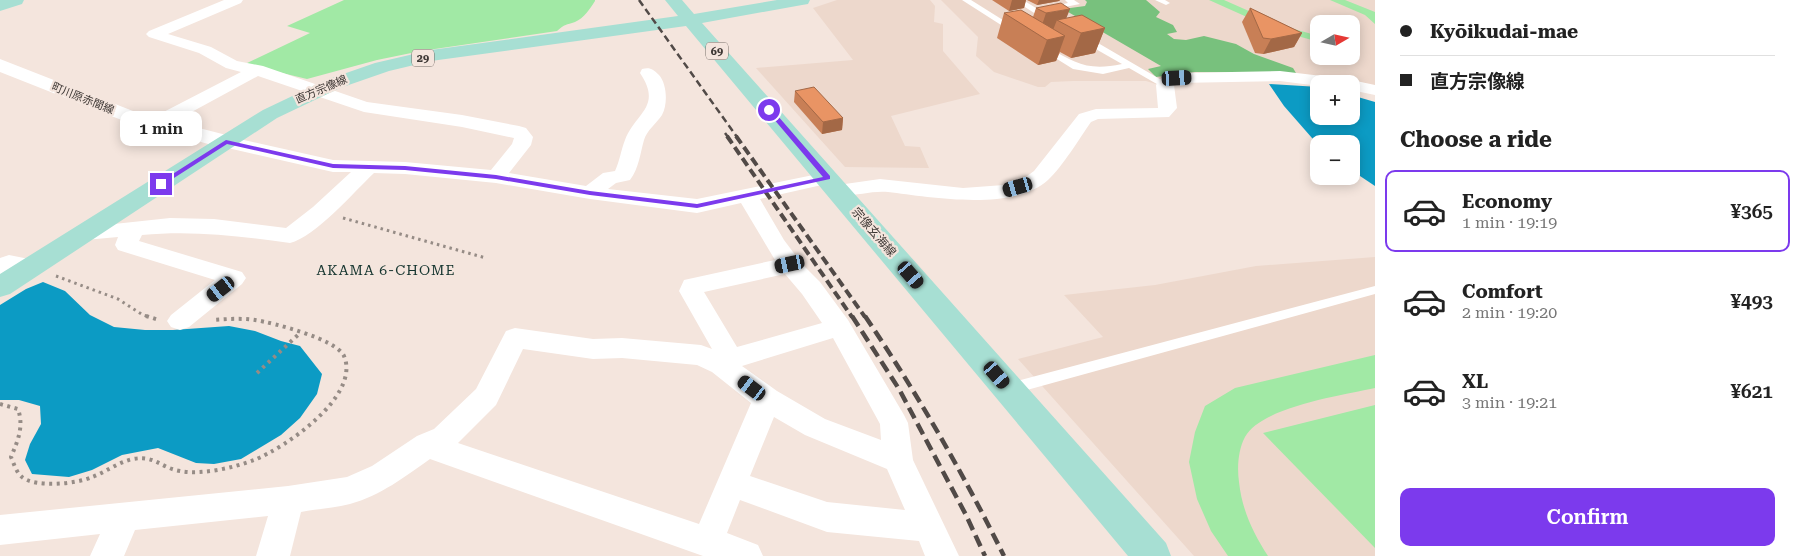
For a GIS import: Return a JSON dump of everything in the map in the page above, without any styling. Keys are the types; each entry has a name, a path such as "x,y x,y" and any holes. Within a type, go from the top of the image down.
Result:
{"main road":[{"path":"0,6 16,0"},
{"name":"宗像玄海線","path":"673,0 1152,556"},
{"name":"直方宗像線","path":"0,287 270,114 316,89 358,74 401,62 637,26 690,20 802,0"},
{"name":"町川原赤間線","path":"0,65 126,115 226,142"}],"street":[{"path":"227,1 154,34 205,50 232,65 257,70 364,107 462,121 518,132 524,137 521,145 496,177"},
{"path":"156,123 257,70"},
{"path":"590,193 610,177 623,176 631,157 635,140 642,126 654,113 657,93 655,81 648,74"},
{"path":"226,142 333,166 405,168 496,177 590,193 697,206 792,185 880,185 963,194 1006,191 1030,183 1041,175 1085,118 1096,114 1163,113 1168,108 1165,85 1169,80 1177,78 1254,76 1280,76 1310,80"},
{"path":"1360,87 1375,90"},
{"path":"85,233 170,225 214,226 290,236 321,212 368,168"},
{"path":"750,194 774,244 811,288 839,328 894,423 898,460 942,556"},
{"path":"133,228 126,245 234,278 180,321"},
{"path":"0,268 9,263 32,267"},
{"path":"790,264 692,286 691,291 726,362 766,399 815,427 898,460"},
{"path":"0,530 288,500 350,490 383,476 426,445 444,438 486,398 516,338 593,350 622,348 701,355 726,362 839,328"},
{"path":"707,542 766,399"},
{"path":"426,445 746,556"},
{"path":"732,483 827,517 928,527"},
{"path":"272,556 288,500"},
{"path":"107,556 125,518"}],"lane":[{"path":"966,0 1021,34"},
{"path":"1018,0 1053,20"},
{"path":"1037,11 1076,4 1069,0"},
{"path":"1078,34 1165,85"},
{"path":"1053,40 1036,44 1073,66 1102,71 1131,65"},
{"path":"1009,389 1375,290"}],"path":[{"path":"321,212 486,258"},
{"path":"0,404 18,409 23,422 19,439 11,457 15,468 25,479 40,482 70,483 83,481 132,459 151,457 179,471 231,467 255,460 277,449 312,424 343,388 346,372 345,357 334,345 256,320 153,320 118,298 32,267"},
{"path":"258,373 299,333"}],"shaded area":[{"path":"837,0 930,0 935,6 934,22 943,24 943,51 980,94 891,116 905,146 920,147 929,168 845,167 756,68 853,60 813,8"},
{"path":"941,0 1375,0 1375,88 1360,84 1360,75 1310,75 1310,80 1187,75 1159,85 1146,81 1073,81 1051,82 1045,87 1038,87 994,72 976,56 978,37"},
{"path":"1375,257 1375,556 1194,556 1018,359 1103,337 1064,295 1155,285 1256,266"}],"green space":[{"path":"344,0 595,1 581,18 557,31 421,51 377,60 307,79 245,64 310,33 287,26"},
{"path":"1085,0 1146,0 1160,12 1156,17 1173,25 1177,32 1167,34 1174,39 1186,40 1204,36 1236,44 1254,54 1293,68 1296,73 1195,72 1156,77 1148,69 1161,66 1063,9 1085,6 1087,2"},
{"path":"1209,0 1224,0 1283,26 1310,34 1310,39 1276,30"},
{"path":"1330,0 1345,0 1375,12 1375,24 1365,15"},
{"path":"1375,355 1375,388 1285,410 1254,427 1245,437 1239,459 1238,477 1240,492 1249,521 1268,556 1228,556 1211,531 1197,499 1189,462 1195,432 1205,406 1235,388"},
{"path":"1375,405 1375,548 1263,433"}],"water":[{"path":"1269,84 1310,86 1310,125 1360,125 1360,98 1375,102 1375,186 1360,176 1360,135 1310,136 1284,106"},
{"path":"43,282 65,291 90,315 114,327 173,330 229,326 255,331 300,346 322,374 317,394 300,418 281,435 241,459 214,464 196,463 158,448 122,455 92,470 69,477 32,474 25,460 30,444 41,424 40,406 19,400 0,400 0,305 26,289"}],"building":[{"path":"1061,3 1070,9 1046,13 1036,8"},
{"path":"1250,8 1302,33 1271,39 1263,38"},
{"path":"1021,10 1065,36 1047,40 1004,13"},
{"path":"1082,15 1105,28 1081,33 1057,20"},
{"path":"814,87 843,118 823,122 795,91"}],"railway":[{"path":"639,0 737,137"},
{"path":"725,133 728,137"},
{"path":"727,136 852,317"},
{"path":"736,136 865,317"},
{"path":"852,316 899,389 966,515 985,556"},
{"path":"865,316 939,434 1004,556"}],"district":[{"name":"AKAMA 6-CHOME","path":"386,270"}],"route":[{"path":"161,184 226,142 333,166 405,168 496,177 590,193 697,206 828,178 769,110"}]}
